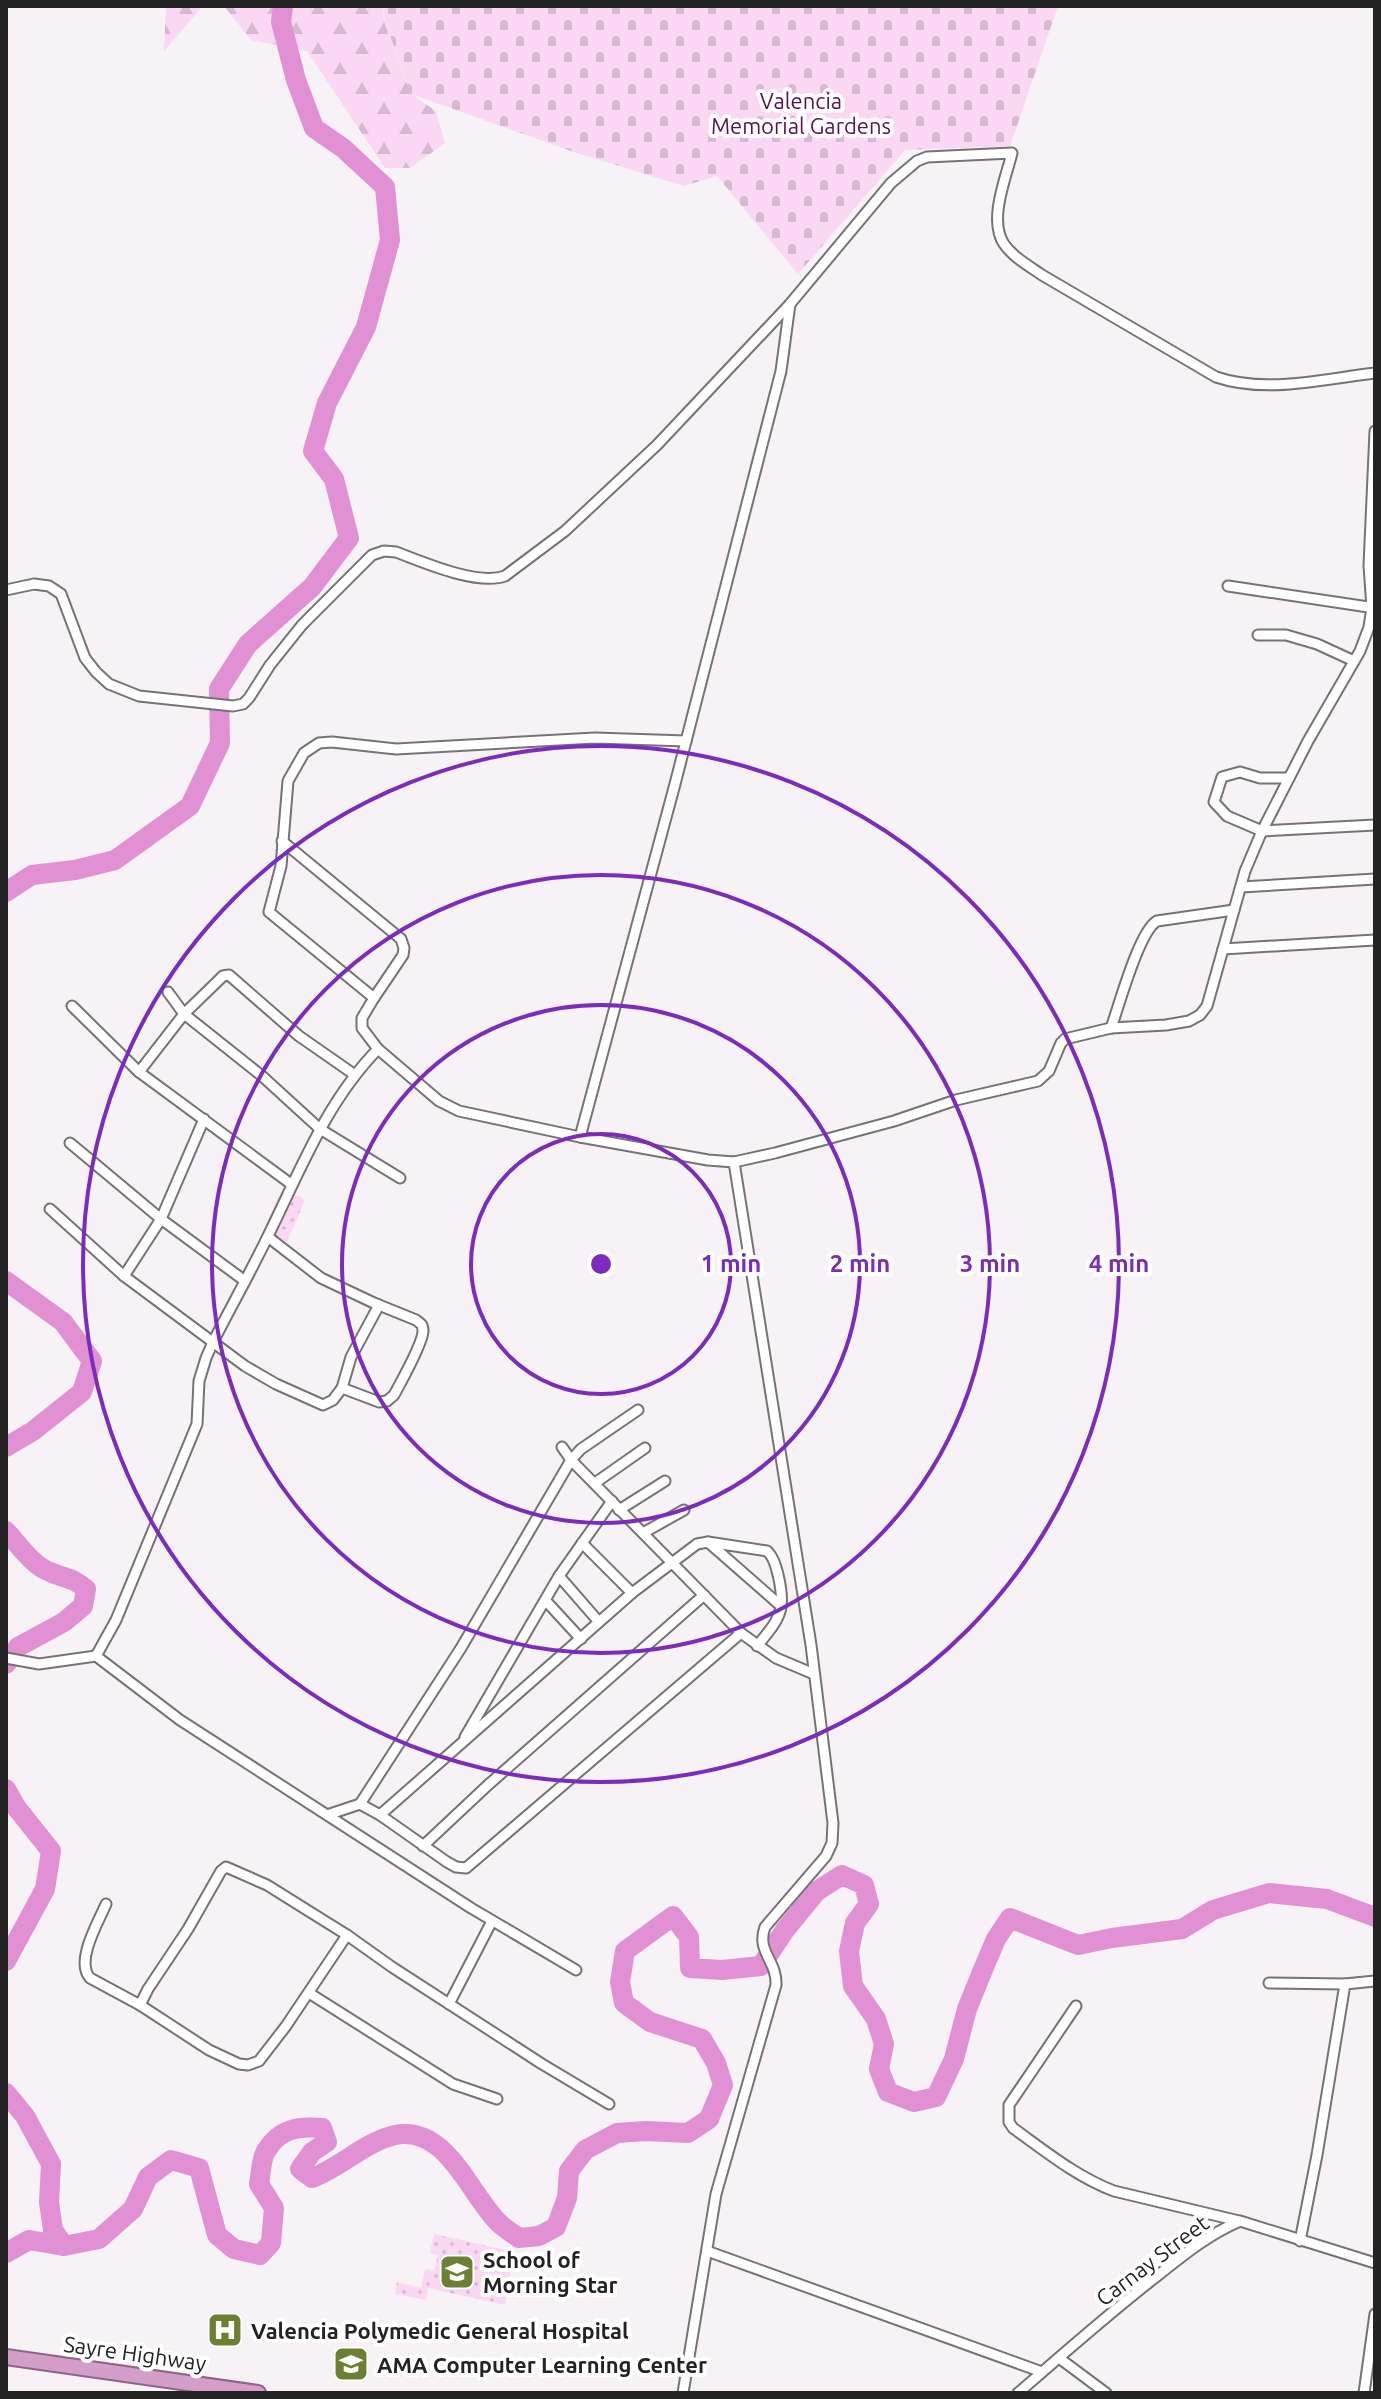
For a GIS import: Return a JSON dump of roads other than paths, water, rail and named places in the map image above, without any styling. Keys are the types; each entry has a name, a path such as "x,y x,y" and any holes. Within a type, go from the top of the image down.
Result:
{"highway":[{"name":"Sayre Highway","path":"6,2357 250,2392"}],"street":[{"path":"6,590 34,584 49,586 61,594 85,658 109,684 139,696 211,705 243,704 302,625 372,555 384,551 396,552 462,574 496,579 505,576 565,531 657,445 790,304 891,183 917,161 927,157 1012,153 996,219 1004,244 1042,275 1216,377 1257,386 1375,373"},
{"path":"580,1137 781,371 790,304"},
{"path":"282,841 401,939 403,955 374,998 361,1024 378,1049 439,1101 459,1111 580,1137 734,1162 894,1121 956,1100 1038,1081 1049,1071 1065,1039 1111,1028 1189,1021 1200,1015 1207,1006 1241,887 1262,831 1365,640 1374,608 1369,566 1375,431"},
{"path":"1228,586 1374,608"},
{"path":"1258,635 1286,635 1317,644 1354,661"},
{"path":"374,998 269,912 281,866 288,781 304,753 319,743 332,742 396,749 595,738 686,741"},
{"path":"1289,778 1260,778 1240,772 1222,777 1214,802 1227,816 1262,831 1375,825"},
{"path":"1241,887 1375,879"},
{"path":"1111,1028 1142,939 1151,925 1157,921 1234,910"},
{"path":"1223,949 1375,940"},
{"path":"139,1072 184,1014 223,976 229,975 299,1036 355,1075"},
{"path":"168,992 184,1014 262,1076 320,1129 400,1178"},
{"path":"72,1006 139,1072 291,1184"},
{"path":"96,1656 116,1620 197,1424 199,1381 213,1342 320,1129 355,1075 378,1049"},
{"path":"124,1276 161,1219 204,1119"},
{"path":"70,1143 161,1219 245,1281"},
{"path":"683,2393 716,2194 776,1985 774,1965 762,1947 761,1938 765,1927 826,1856 832,1843 833,1823 814,1674 734,1162"},
{"path":"50,1209 124,1276 213,1342 255,1372 318,1404 327,1405 342,1388 351,1357 379,1305"},
{"path":"268,1237 321,1278 420,1322 423,1329 420,1340 394,1395 387,1401 379,1402 342,1388"},
{"path":"327,1815 360,1804 461,1648 571,1460 581,1449 638,1410"},
{"path":"562,1447 619,1510 741,1633 776,1658 814,1674"},
{"path":"595,1483 645,1448"},
{"path":"619,1510 665,1481"},
{"path":"459,1747 559,1576 612,1501"},
{"path":"643,1533 684,1510"},
{"path":"380,1815 632,1593 688,1549 708,1542 771,1554 776,1566 781,1607 774,1623 757,1646"},
{"path":"708,1542 781,1607"},
{"path":"582,1543 632,1593"},
{"path":"559,1576 599,1622"},
{"path":"423,1846 704,1595"},
{"path":"546,1601 581,1639"},
{"path":"360,1804 456,1867 466,1868 741,1633"},
{"path":"6,1658 39,1664 96,1656 180,1720 492,1921 576,1970"},
{"path":"140,2005 226,1867 267,1885 609,2104"},
{"path":"106,1904 84,1957 85,1972 90,1978 140,2005 225,2059 239,2064 259,2061 347,1935"},
{"path":"449,2004 492,1921"},
{"path":"1269,1983 1345,1984 1375,1981"},
{"path":"1300,2241 1345,1984"},
{"path":"309,1993 453,2084 497,2099"},
{"path":"1076,2006 1009,2105 1009,2122 1013,2128 1100,2186 1240,2221"},
{"name":"Carnay Street","path":"1018,2393 1198,2244 1240,2221 1375,2263"},
{"path":"707,2251 1042,2372"},
{"path":"1364,2393 1375,2314"},
{"path":"1059,2358 1106,2393"},
{"path":"1367,2372 1375,2380"}],"waterway":[{"path":"6,892 32,875 75,870 115,860 190,806 220,743 219,689 248,644 312,587 349,538 334,479 313,451 327,403 366,327 390,240 385,187 343,148 314,128 296,80 281,22 283,6"},
{"path":"6,1281 63,1322 92,1361 82,1392 33,1431 6,1447"},
{"path":"6,1531 37,1565 86,1589 83,1606 64,1622 18,1647 6,1664"},
{"path":"6,1789 16,1807 51,1851 45,1889 6,1961"},
{"path":"6,2253 29,2240 64,2246 99,2239 133,2209 148,2177 171,2160 199,2168 217,2235 234,2249 260,2255 271,2243 274,2208 259,2184 264,2154 277,2137 291,2130 306,2128 322,2128 327,2142 312,2152 300,2169 312,2178 384,2138 413,2134 429,2140 443,2151 503,2227 519,2238 539,2236 556,2227 567,2198 569,2171 585,2150 617,2133 688,2133 709,2119 723,2085 716,2063 702,2039 650,2022 624,2003 620,1982 625,1951 673,1916 689,1937 690,1968 722,1970 761,1966 817,1891 842,1875 864,1885 869,1904 855,1923 849,1951 853,1986 876,2019 884,2044 879,2069 888,2092 914,2102 936,2097 954,2059 967,2009 982,1972 996,1939 1010,1918 1078,1945 1182,1929 1213,1910 1269,1893 1327,1899 1375,1917"},
{"path":"6,2093 25,2116 51,2164 49,2202 53,2230 64,2246"}],"place":[{"name":"School of Morning Star","path":"457,2272"},
{"name":"Valencia Polymedic General Hospital","path":"225,2330"},
{"name":"AMA Computer Learning Center","path":"351,2364"}],"park label":[{"name":"Valencia Memorial Gardens","path":"801,112"}]}
